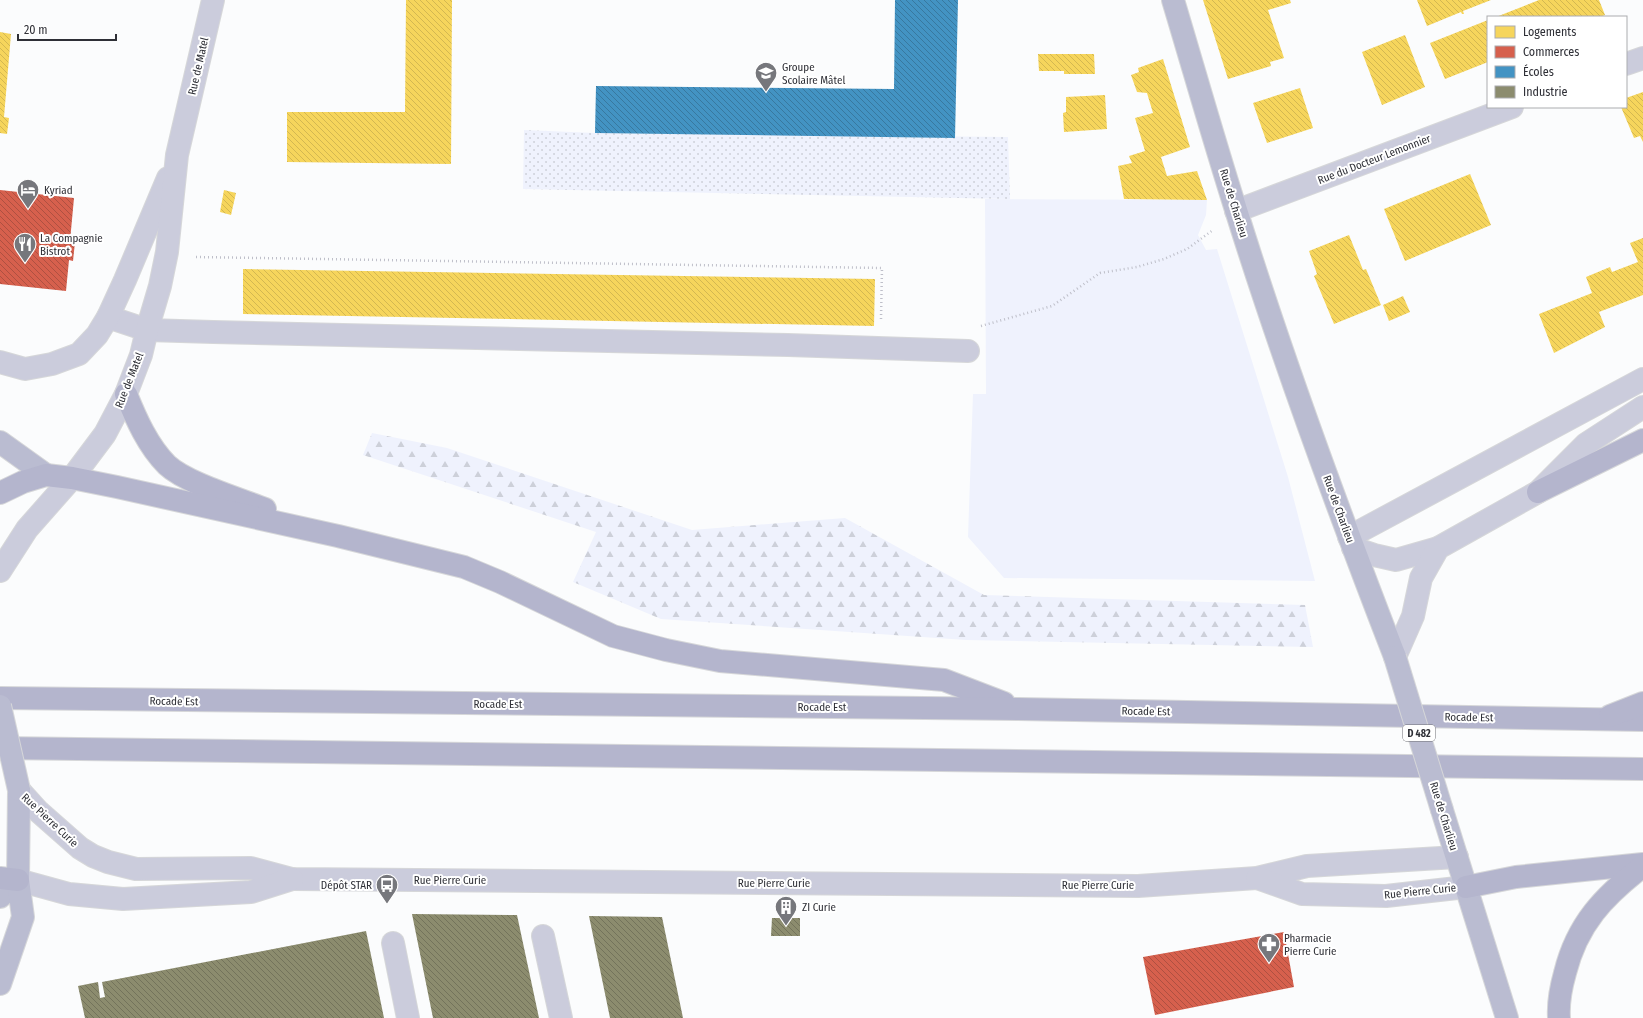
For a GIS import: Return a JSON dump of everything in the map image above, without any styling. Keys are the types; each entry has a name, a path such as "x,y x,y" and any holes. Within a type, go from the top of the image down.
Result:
{"highway":[{"path":"126,394 150,444 168,466 193,481 338,536"},
{"path":"1538,492 1643,440"},
{"path":"0,493 23,482 46,475 72,478 338,536 464,567 536,599 613,636 666,650 720,661 944,680 1018,709"},
{"name":"Rocade Est","path":"0,698 1018,709 1643,720"},
{"path":"1602,720 1643,703"},
{"path":"0,748 1643,769"},
{"path":"1466,886 1516,876 1643,865"},
{"path":"1559,1018 1558,1009 1562,983 1569,955 1580,930 1600,904 1643,865"}],"main road":[{"name":"Rue de Charlieu","path":"1173,0 1236,211 1351,542 1395,657 1507,1018"},
{"path":"0,442 46,475"},
{"path":"0,706 19,790 9,879 0,897"},
{"path":"0,984 23,917 9,879"}],"street":[{"name":"Rue de Matel","path":"0,571 28,529 72,478 105,434 126,394 141,355 146,330 160,286 167,252 178,155 213,0"},
{"path":"1627,64 1643,58"},
{"name":"Rue du Docteur Lemonnier","path":"1236,211 1509,108"},
{"name":"Rue de Matel","path":"0,362 25,369 52,364 79,354 97,336 108,317 138,250 178,155"},
{"path":"108,317 146,330 880,347 968,351"},
{"path":"1643,379 1351,542 1374,556 1396,560 1438,548 1538,492 1586,444 1643,407"},
{"path":"1395,657 1413,616 1421,578 1438,548"},
{"name":"Rue Pierre Curie","path":"19,790 38,812 80,848 93,856 108,862 136,869 251,868 292,879 1138,886 1257,878 1307,866 1457,857"},
{"name":"Rue Pierre Curie","path":"1257,878 1302,894 1386,896 1466,886"},
{"name":"Rue Pierre Curie","path":"9,879 69,894 123,899 250,892 292,879"},
{"path":"543,936 561,1018"},
{"path":"393,942 408,1018"}],"path":[{"path":"968,351 970,336 975,329 1052,306 1100,273 1137,267 1164,259 1187,249 1236,211"},
{"path":"196,257 882,268 880,347"}],"green space":[{"path":"524,130 595,133 1008,137 1010,199 523,189"},
{"path":"985,199 1207,200 1206,215 1198,235 1206,250 1217,249 1288,477 1315,581 1004,578 968,537 973,394 986,394"},
{"path":"372,433 447,448 692,530 845,518 984,595 1305,605 1313,647 966,640 661,619 573,582 596,532 363,455"}],"building: Logements":[{"path":"406,0 452,0 451,164 287,162 287,112 405,112"},
{"path":"1203,0 1290,0 1291,3 1268,10 1284,58 1270,62 1271,66 1228,79"},
{"path":"1417,0 1491,0 1463,11 1464,14 1461,12 1427,26"},
{"path":"1539,0 1599,0 1605,15 1602,16 1499,16"},
{"path":"1487,20 1487,62 1445,79 1430,43"},
{"path":"0,32 11,34 4,117 9,118 7,134 0,133"},
{"path":"1405,35 1425,87 1382,105 1362,52"},
{"path":"1038,54 1094,54 1095,74 1064,74 1064,71 1039,71"},
{"path":"1163,59 1190,147 1161,157 1167,176 1197,171 1207,200 1124,199 1118,166 1132,163 1129,156 1145,151 1135,118 1153,113 1147,93 1137,92 1131,75 1139,72 1138,68"},
{"path":"1300,88 1313,128 1267,143 1253,103"},
{"path":"1643,92 1643,142 1640,136 1634,138 1621,108 1627,108 1627,98"},
{"path":"1105,95 1107,129 1064,132 1063,113 1066,112 1066,97"},
{"path":"1470,174 1491,225 1405,261 1384,209"},
{"path":"224,190 236,193 231,215 220,212"},
{"path":"1349,235 1363,270 1366,269 1381,305 1334,324 1314,276 1317,274 1309,251"},
{"path":"1643,238 1643,295 1599,312 1605,327 1554,353 1539,314 1592,293 1586,277 1610,267 1612,272 1638,262 1630,243"},
{"path":"243,269 875,279 874,326 243,314"},
{"path":"1403,296 1410,312 1389,321 1383,305"}],"building: Commerces":[{"path":"0,190 74,198 70,241 75,242 73,261 69,260 66,291 0,284"},
{"path":"1284,932 1294,987 1155,1015 1143,957"}],"building: Écoles":[{"path":"895,0 958,0 955,138 595,133 596,86 894,89"}],"building: Industrie":[{"path":"412,914 517,915 539,1018 433,1018"},
{"path":"589,916 662,917 683,1018 610,1018"},
{"name":"ZI Curie","path":"772,918 800,918 800,936 771,936"},
{"path":"366,931 384,1018 85,1018 78,986 98,982 100,998 105,997 102,982"}],"place":[{"name":"Groupe Scolaire Mâtel","path":"766,92"},
{"name":"Kyriad","path":"28,210"},
{"name":"La Compagnie Bistrot","path":"25,264"},
{"name":"Dépôt STAR","path":"387,904"},
{"name":"ZI Curie","path":"786,926"},
{"name":"Pharmacie Pierre Curie","path":"1269,964"}]}
